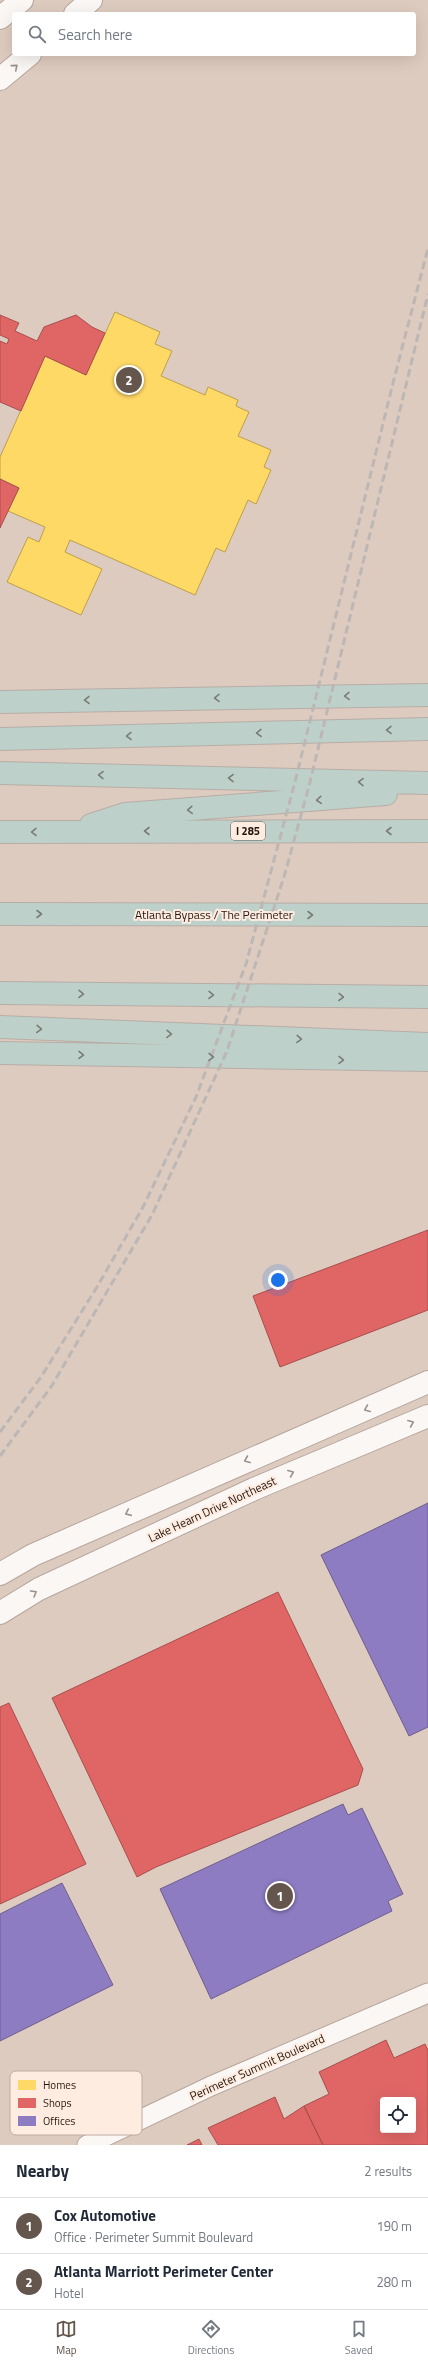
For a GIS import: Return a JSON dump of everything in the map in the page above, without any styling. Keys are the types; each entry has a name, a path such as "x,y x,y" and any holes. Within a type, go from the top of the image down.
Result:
{"highway":[{"path":"0,702 428,695"},
{"path":"0,739 428,729"},
{"path":"0,773 428,783"},
{"path":"69,831 125,814 428,790"},
{"name":"I 285","path":"0,832 428,832"},
{"name":"Atlanta Bypass / The Perimeter","path":"0,914 428,915"},
{"path":"0,993 428,997"},
{"path":"0,1028 428,1044"},
{"path":"0,1053 428,1060"}],"street":[{"path":"0,18 22,0"},
{"path":"78,12 91,0"},
{"path":"0,79 28,56"},
{"path":"0,1574 40,1552 428,1382"},
{"name":"Lake Hearn Drive Northeast","path":"0,1612 39,1589 254,1489 428,1416"},
{"name":"Perimeter Summit Boulevard","path":"142,2119 213,2085 428,1992"},
{"name":"Perimeter Summit Boulevard","path":"87,2145 108,2135"}],"building: Homes":[{"path":"115,312 160,332 155,344 172,351 161,376 205,395 208,387 238,400 236,406 249,412 238,436 271,450 264,467 271,470 256,504 248,500 225,552 216,548 195,595 70,540 65,552 102,569 81,615 7,582 28,537 39,542 45,527 8,511 19,488 0,479 0,457 45,356 86,375"}],"building: Shops":[{"path":"0,315 19,323 15,331 37,341 44,327 76,315 92,327 105,333 86,375 45,356 21,411 0,402 0,341 7,344 9,339 0,335"},
{"path":"0,479 19,488 0,528"},
{"path":"428,1230 428,1310 280,1367 253,1296"},
{"path":"278,1592 363,1769 358,1785 156,1867 137,1877 52,1698"},
{"path":"9,1703 86,1864 0,1904 0,1707"},
{"path":"386,2040 394,2058 425,2044 428,2050 428,2145 323,2145 304,2106 329,2094 319,2072"},
{"path":"275,2097 284,2119 304,2106 323,2145 218,2145 208,2128"},
{"path":"199,2139 202,2145 187,2145"}],"building: Offices":[{"path":"428,1503 428,1727 409,1736 321,1555"},
{"path":"343,1804 348,1815 362,1808 403,1894 388,1901 392,1911 211,1999 160,1889"},
{"path":"62,1883 113,1985 0,2041 0,1914"}],"railway":[{"path":"0,1432 41,1377 97,1287 143,1207 196,1097 246,964 295,782 394,379 428,248"},
{"path":"0,1456 51,1387 152,1215 227,1051 284,877 309,786 428,294"}],"place":[{"name":"Atlanta Marriott Perimeter Center","path":"129,380"},
{"name":"Cox Automotive","path":"280,1896"}]}
